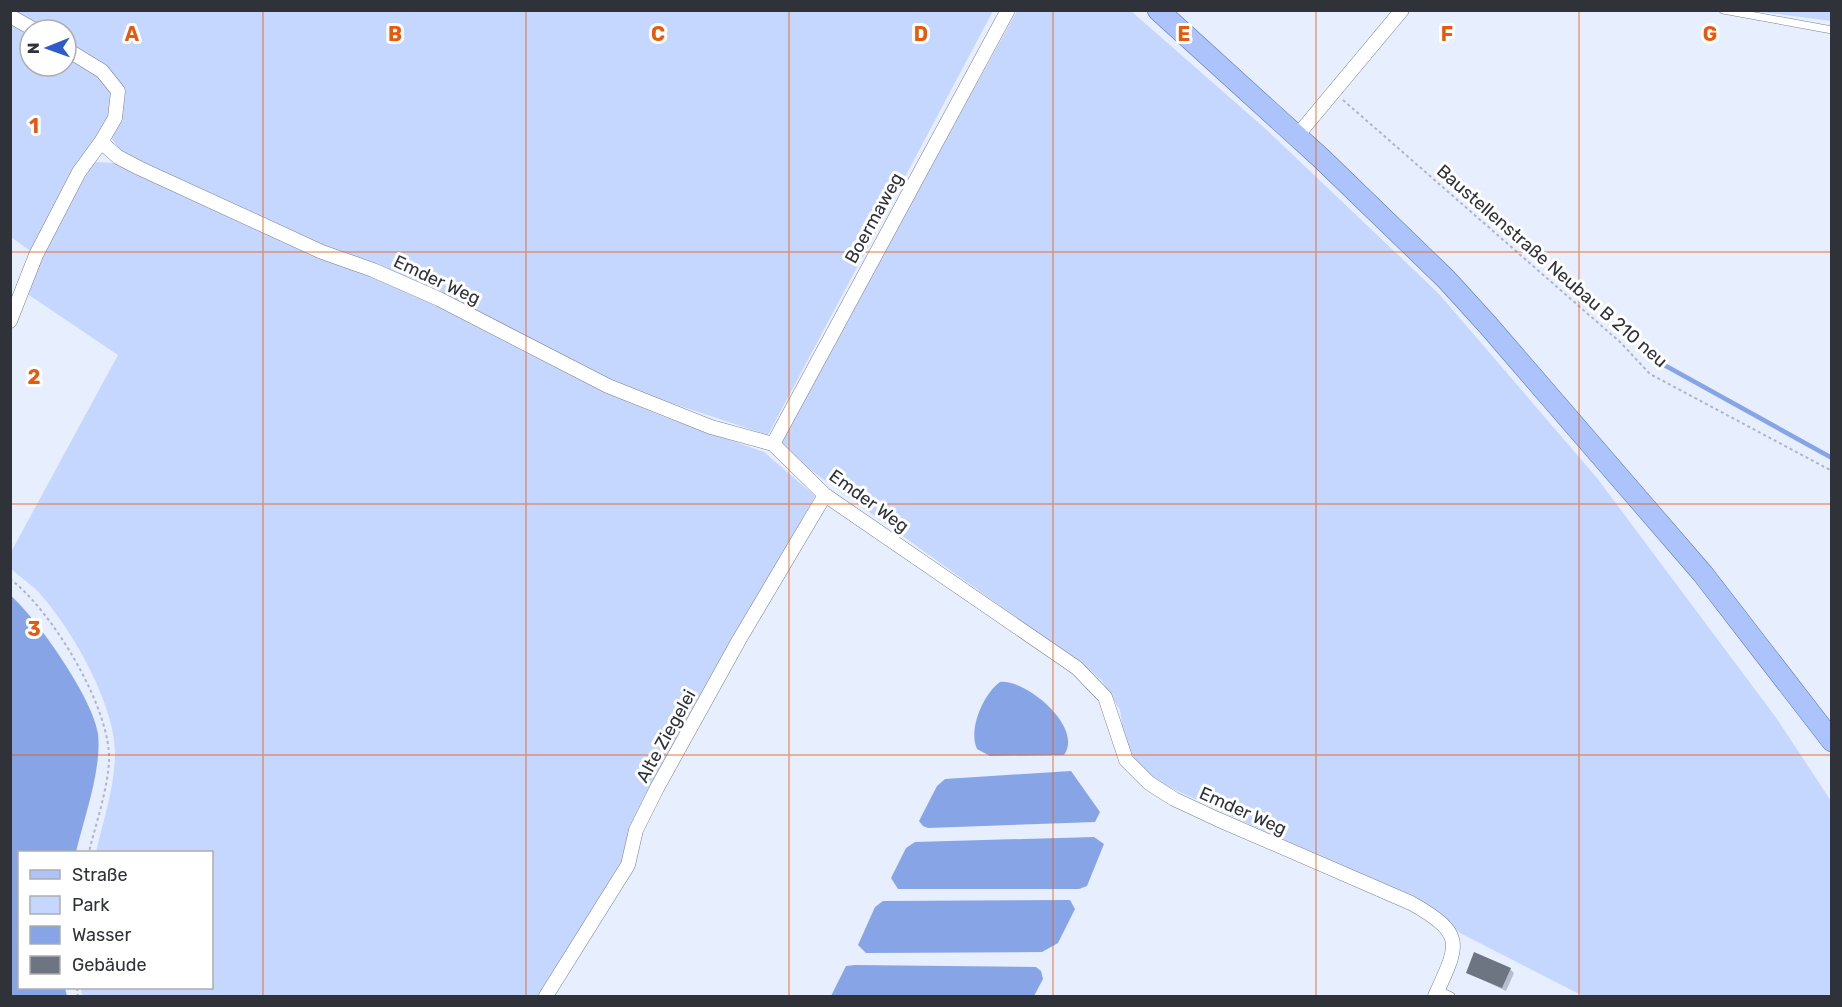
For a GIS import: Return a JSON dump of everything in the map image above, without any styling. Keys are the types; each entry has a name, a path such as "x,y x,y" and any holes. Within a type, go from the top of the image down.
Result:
{"main road":[{"path":"1158,10 1446,279 1703,574 1832,741"}],"street":[{"name":"Boermaweg","path":"773,444 1008,10"},
{"path":"1296,137 1402,10"},
{"path":"10,321 41,245 79,172 115,118 118,91 102,71 78,56"},
{"name":"Emder Weg","path":"101,142 118,157 139,168 322,252 373,270 440,300 608,386 711,427 773,444 825,495 1077,668 1105,697 1126,760 1149,783 1206,814 1411,903 1432,915 1450,930 1454,943 1447,971 1436,993"},
{"name":"Alte Ziegelei","path":"546,996 628,865 636,830 657,788 739,640 825,495"}],"lane":[{"path":"1723,10 1832,30"},
{"path":"1436,993 1451,996"}],"path":[{"name":"Baustellenstraße Neubau B 210 neu","path":"1334,92 1620,342 1650,374 1832,471"},
{"path":"10,579 34,600 68,648 105,725 109,762 89,851"}],"green space":[{"path":"11,11 993,11 768,435 611,383 121,152 112,139 122,102 36,255 11,237"},
{"path":"1017,11 1131,11 1268,131 1439,294 1597,478 1777,719 1831,801 1831,996 1583,996 1460,933 1438,912 1154,780 1135,760 1124,738 1120,710 1102,681 1091,671 777,446"},
{"path":"1754,11 1831,11 1831,21"},
{"path":"94,162 115,163 438,305 605,392 664,417 764,452 815,496 631,826 621,864 541,996 82,996 81,989 213,989 213,851 96,851 114,769 114,738 109,716 91,672 67,630 39,592 11,569 11,552 118,355 29,295 39,257"}],"water":[{"path":"10,595 49,640 76,681 94,719 99,748 92,793 76,851 18,851 18,989 65,989 67,996 11,996"},
{"path":"1000,682 1024,688 1049,707 1066,731 1068,744 1064,755 990,756 977,749 974,732 979,713 988,695"},
{"path":"1071,771 1100,812 1095,822 928,828 919,821 937,786 945,779"},
{"path":"1094,837 1104,844 1087,886 1079,889 898,889 891,878 906,848 915,842"},
{"path":"1070,900 1075,909 1058,943 1042,952 866,953 858,945 875,907 883,901"},
{"path":"846,966 1036,967 1041,971 1043,979 1034,996 831,996"}],"building":[{"path":"1474,952 1511,968 1502,988 1466,973"}],"waterway":[{"path":"1657,361 1832,458"}]}
